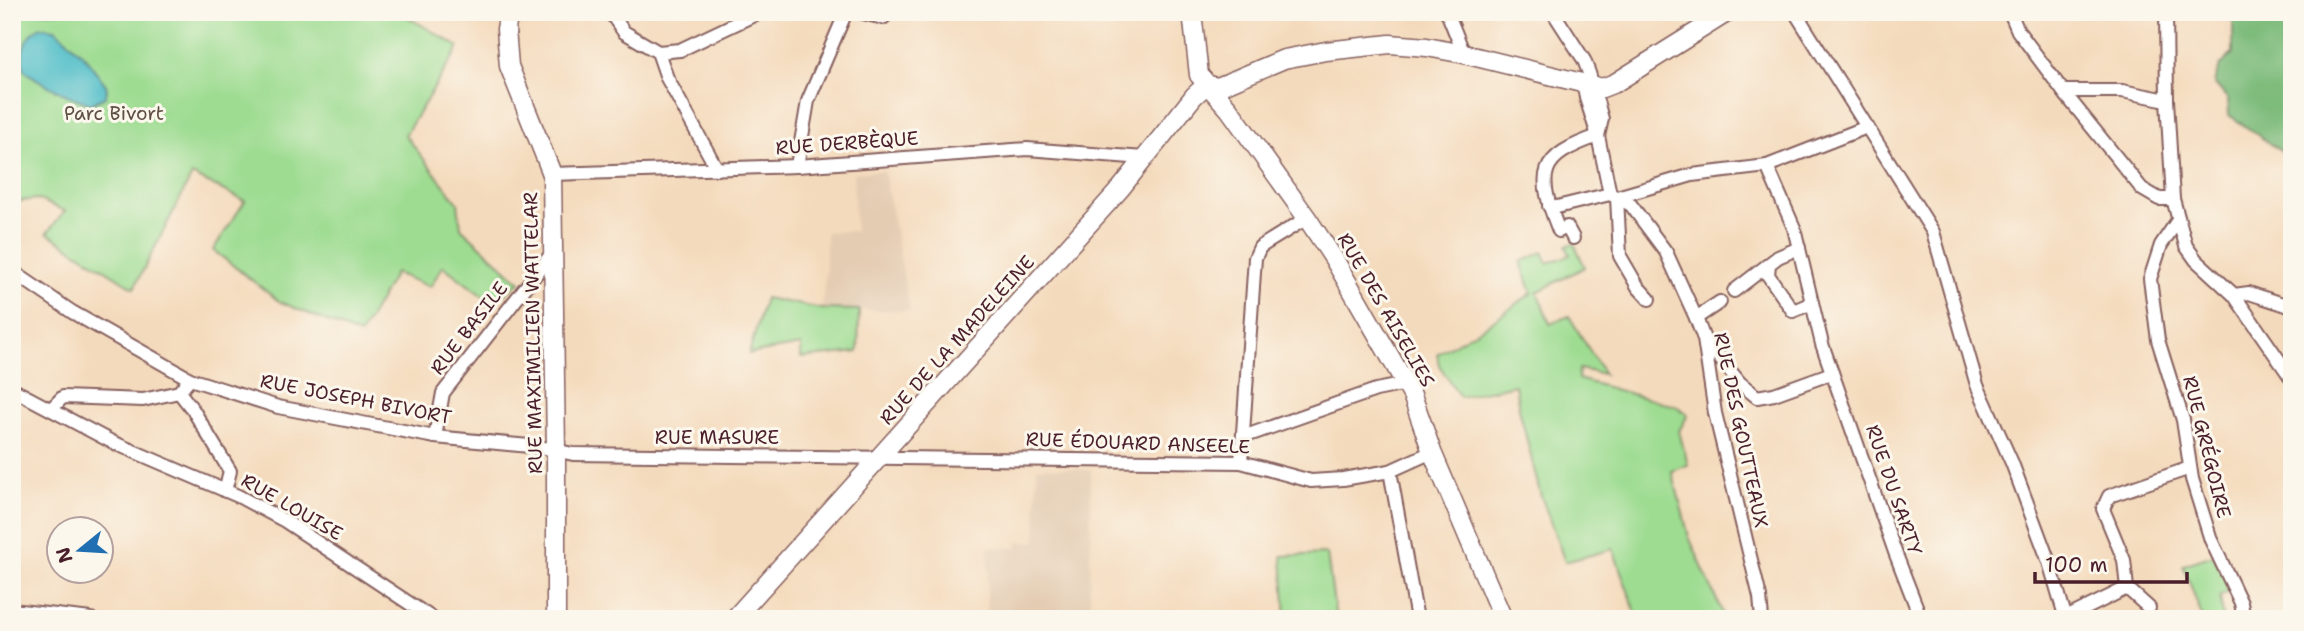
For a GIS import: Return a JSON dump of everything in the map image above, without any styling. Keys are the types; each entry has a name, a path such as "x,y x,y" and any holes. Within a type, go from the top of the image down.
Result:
{"street":[{"name":"RUE MAXIMILIEN WATTELAR","path":"509,12 506,29 509,65 552,174 556,619"},
{"path":"610,12 624,32 657,52 680,50 760,12"},
{"path":"797,166 808,101 846,12"},
{"path":"859,12 883,18 890,12"},
{"path":"1192,12 1199,75 1206,85 1225,85 1284,58 1367,45 1408,45 1464,54 1602,88 1615,83 1728,12"},
{"path":"1447,12 1464,54"},
{"path":"1553,12 1584,60 1591,85"},
{"path":"1795,12 1933,232 1977,385 2012,463 2049,562 2066,618 2127,588"},
{"path":"2010,12 2018,32 2142,189 2160,199 2173,199"},
{"path":"2166,12 2166,100 2173,199 2186,246 2201,265 2234,295 2292,379"},
{"path":"657,52 667,78 717,169"},
{"name":"RUE DE LA MADELEINE","path":"734,619 1121,188 1194,96 1206,85"},
{"name":"RUE DES AISELIES","path":"1206,85 1229,109 1307,218 1334,259 1406,384 1503,619"},
{"path":"1591,85 1585,92 1586,98 1614,195 1620,256 1638,287 1650,299"},
{"path":"2063,91 2122,91 2166,100"},
{"path":"1549,206 1557,207 1614,195 1692,175 1767,166 1867,127"},
{"path":"1573,238 1567,227 1559,231 1549,206 1546,174 1548,165 1558,154 1598,136"},
{"name":"RUE DERBÈQUE","path":"552,174 797,166 1027,149 1144,158"},
{"name":"RUE DU SARTY","path":"1767,166 1794,228 1822,344 1921,619"},
{"name":"RUE DES GOUTTEAUX","path":"1614,195 1631,205 1666,252 1704,339 1715,413 1760,597 1762,619"},
{"path":"1241,462 1255,258 1260,247 1307,218"},
{"name":"RUE GRÉGOIRE","path":"2178,220 2161,245 2150,279 2158,340 2183,420 2190,468 2211,540 2241,603 2244,619"},
{"path":"1734,291 1778,257 1799,248"},
{"name":"RUE BASILE","path":"435,437 443,393 553,252"},
{"path":"1769,264 1768,275 1793,311 1812,303"},
{"name":"RUE JOSEPH BIVORT","path":"12,271 72,312 190,379 278,407 435,437 556,450"},
{"path":"2234,295 2249,293 2292,307"},
{"path":"1696,318 1720,302"},
{"path":"1704,339 1740,383 1757,397 1774,394 1832,373"},
{"path":"51,409 63,397 143,400 179,392 190,379"},
{"path":"1243,437 1376,390 1406,384"},
{"path":"12,388 112,442 225,491"},
{"name":"RUE LOUISE","path":"179,392 230,471 225,491 285,521 433,619"},
{"name":"RUE MASURE","path":"556,450 573,454 879,457"},
{"name":"RUE ÉDOUARD ANSEELE","path":"879,457 1241,462 1311,481 1390,471 1432,452"},
{"path":"2149,608 2127,588 2124,560 2103,509 2109,496 2190,468"},
{"path":"1390,471 1417,619"},
{"path":"12,610 91,619"}],"shaded area":[{"path":"884,171 910,311 822,309 826,232 855,231 853,173"},
{"path":"1037,468 1091,470 1090,619 986,619 989,547 1018,548 1018,542 1036,542"}],"green space":[{"name":"Parc Bivort","path":"12,12 399,12 459,47 405,135 458,203 461,228 520,282 493,304 443,266 430,287 395,273 360,335 280,302 213,250 245,201 192,175 134,288 47,233 65,211 37,199 12,202"},
{"path":"2233,12 2292,12 2292,159 2229,115 2228,99 2214,83 2220,66 2233,53"},
{"path":"1574,243 1585,267 1537,292 1550,324 1569,316 1604,374 1579,369 1578,379 1678,407 1688,415 1679,431 1688,465 1672,471 1689,537 1725,619 1638,619 1613,549 1565,562 1540,493 1515,385 1460,397 1439,365 1437,354 1484,327 1532,293 1521,262 1543,252 1548,263 1570,255 1566,246"},
{"path":"765,298 822,309 859,310 858,352 801,358 801,345 749,354"},
{"path":"1327,554 1336,619 1286,619 1282,556"},
{"path":"2213,555 2231,591 2220,596 2223,619 2203,619 2183,565"}],"water":[{"path":"40,27 55,29 84,56 106,85 105,97 91,104 56,90 24,70 24,45"}]}
